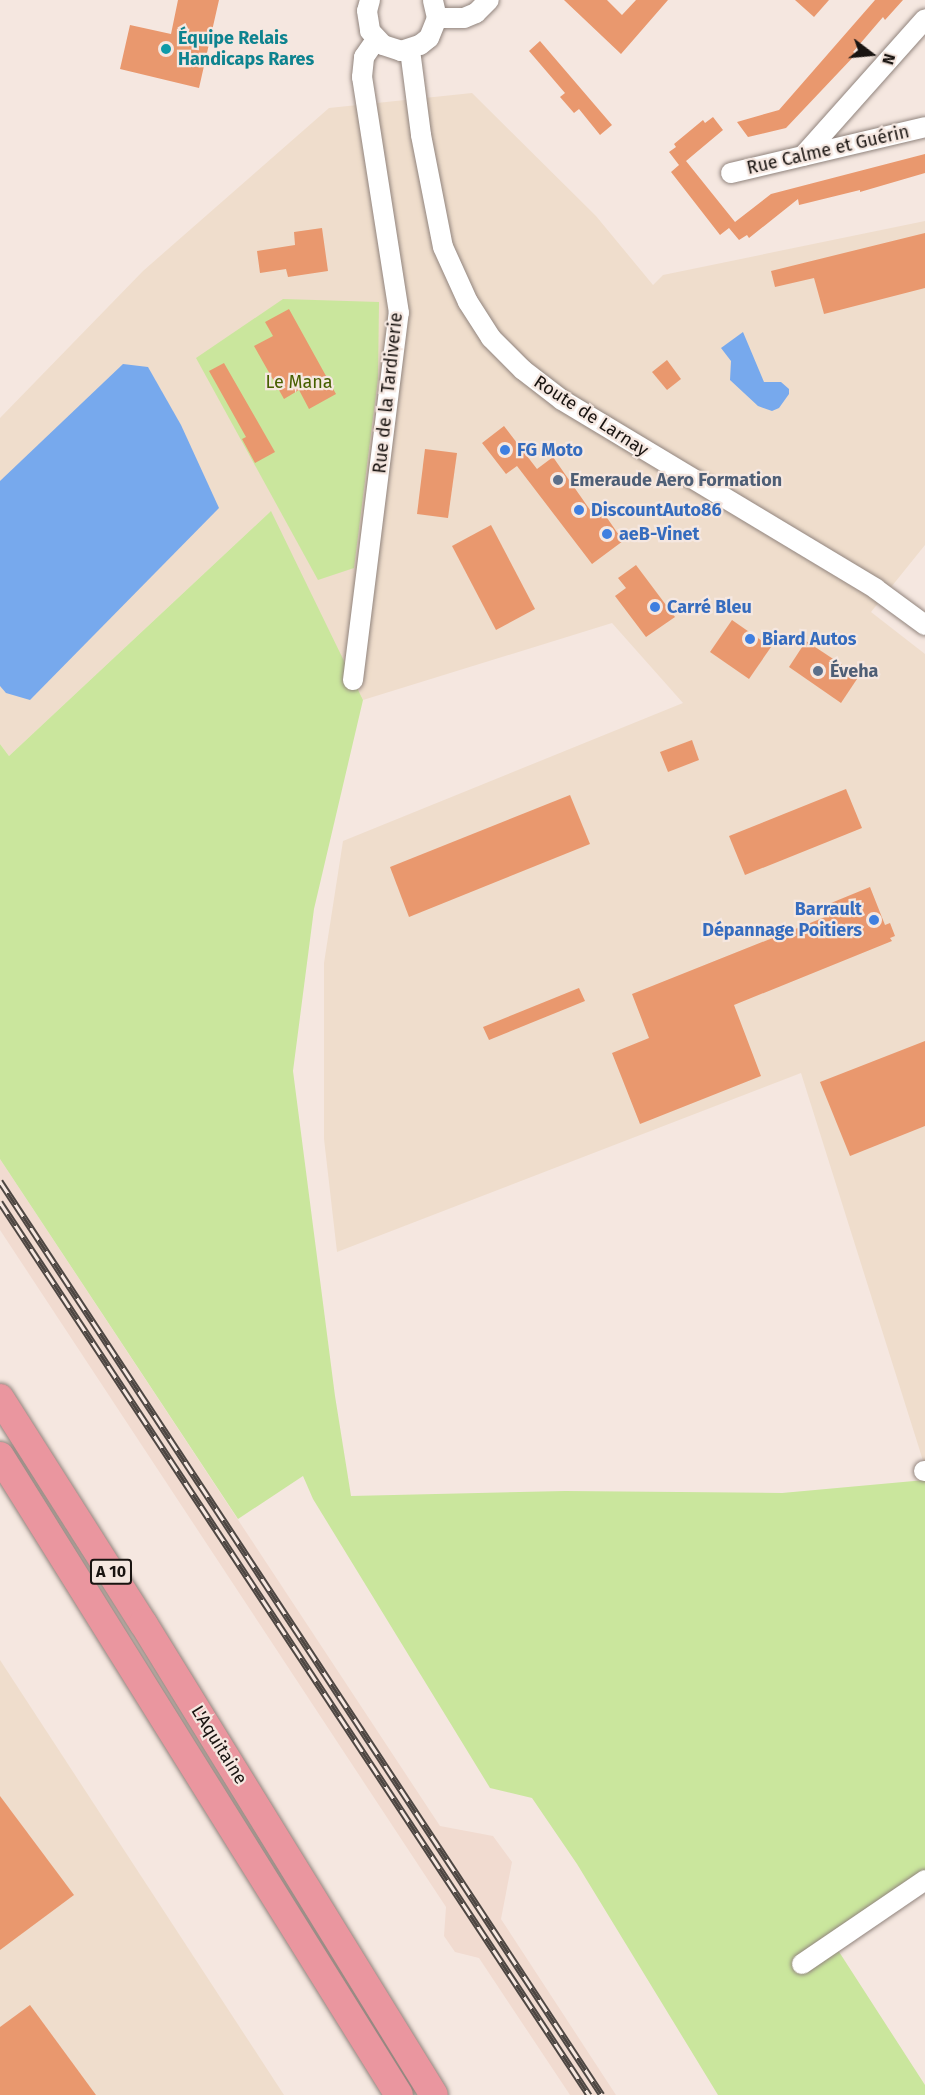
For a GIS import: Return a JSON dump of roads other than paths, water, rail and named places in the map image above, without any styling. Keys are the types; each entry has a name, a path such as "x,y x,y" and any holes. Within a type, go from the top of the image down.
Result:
{"highway":[{"name":"L'Aquitaine","path":"0,1398 143,1623 434,2095"},
{"name":"L'Aquitaine","path":"0,1456 399,2095"}],"street":[{"path":"370,0 367,21 376,40 392,49 410,50 429,38 435,9 464,18 476,13 489,0"},
{"path":"803,156 925,19"},
{"name":"Rue de la Tardiverie","path":"353,680 399,314 362,77 364,57 376,40"},
{"name":"Route de Larnay","path":"410,50 421,135 443,247 468,302 491,338 523,370 562,400 876,589 925,625"},
{"name":"Rue Calme et Guérin","path":"731,173 925,127"},
{"path":"802,1964 925,1880"}],"water":[{"path":"743,332 764,382 781,382 789,389 789,394 779,408 772,411 758,406 730,380 731,361 721,348"},
{"path":"123,364 148,367 181,425 219,508 30,700 6,693 0,686 0,481"}],"railway":[{"path":"0,1181 602,2095"},
{"path":"0,1202 589,2095"}],"place":[{"name":"Équipe Relais Handicaps Rares","path":"166,49"},
{"name":"FG Moto","path":"505,450"},
{"name":"Emeraude Aero Formation","path":"558,480"},
{"name":"DiscountAuto86","path":"579,510"},
{"name":"aeB-Vinet","path":"607,534"},
{"name":"Carré Bleu","path":"655,607"},
{"name":"Biard Autos","path":"750,639"},
{"name":"Éveha","path":"818,671"},
{"name":"Barrault Dépannage Poitiers","path":"874,920"}],"park label":[{"name":"Le Mana","path":"299,382"}]}
